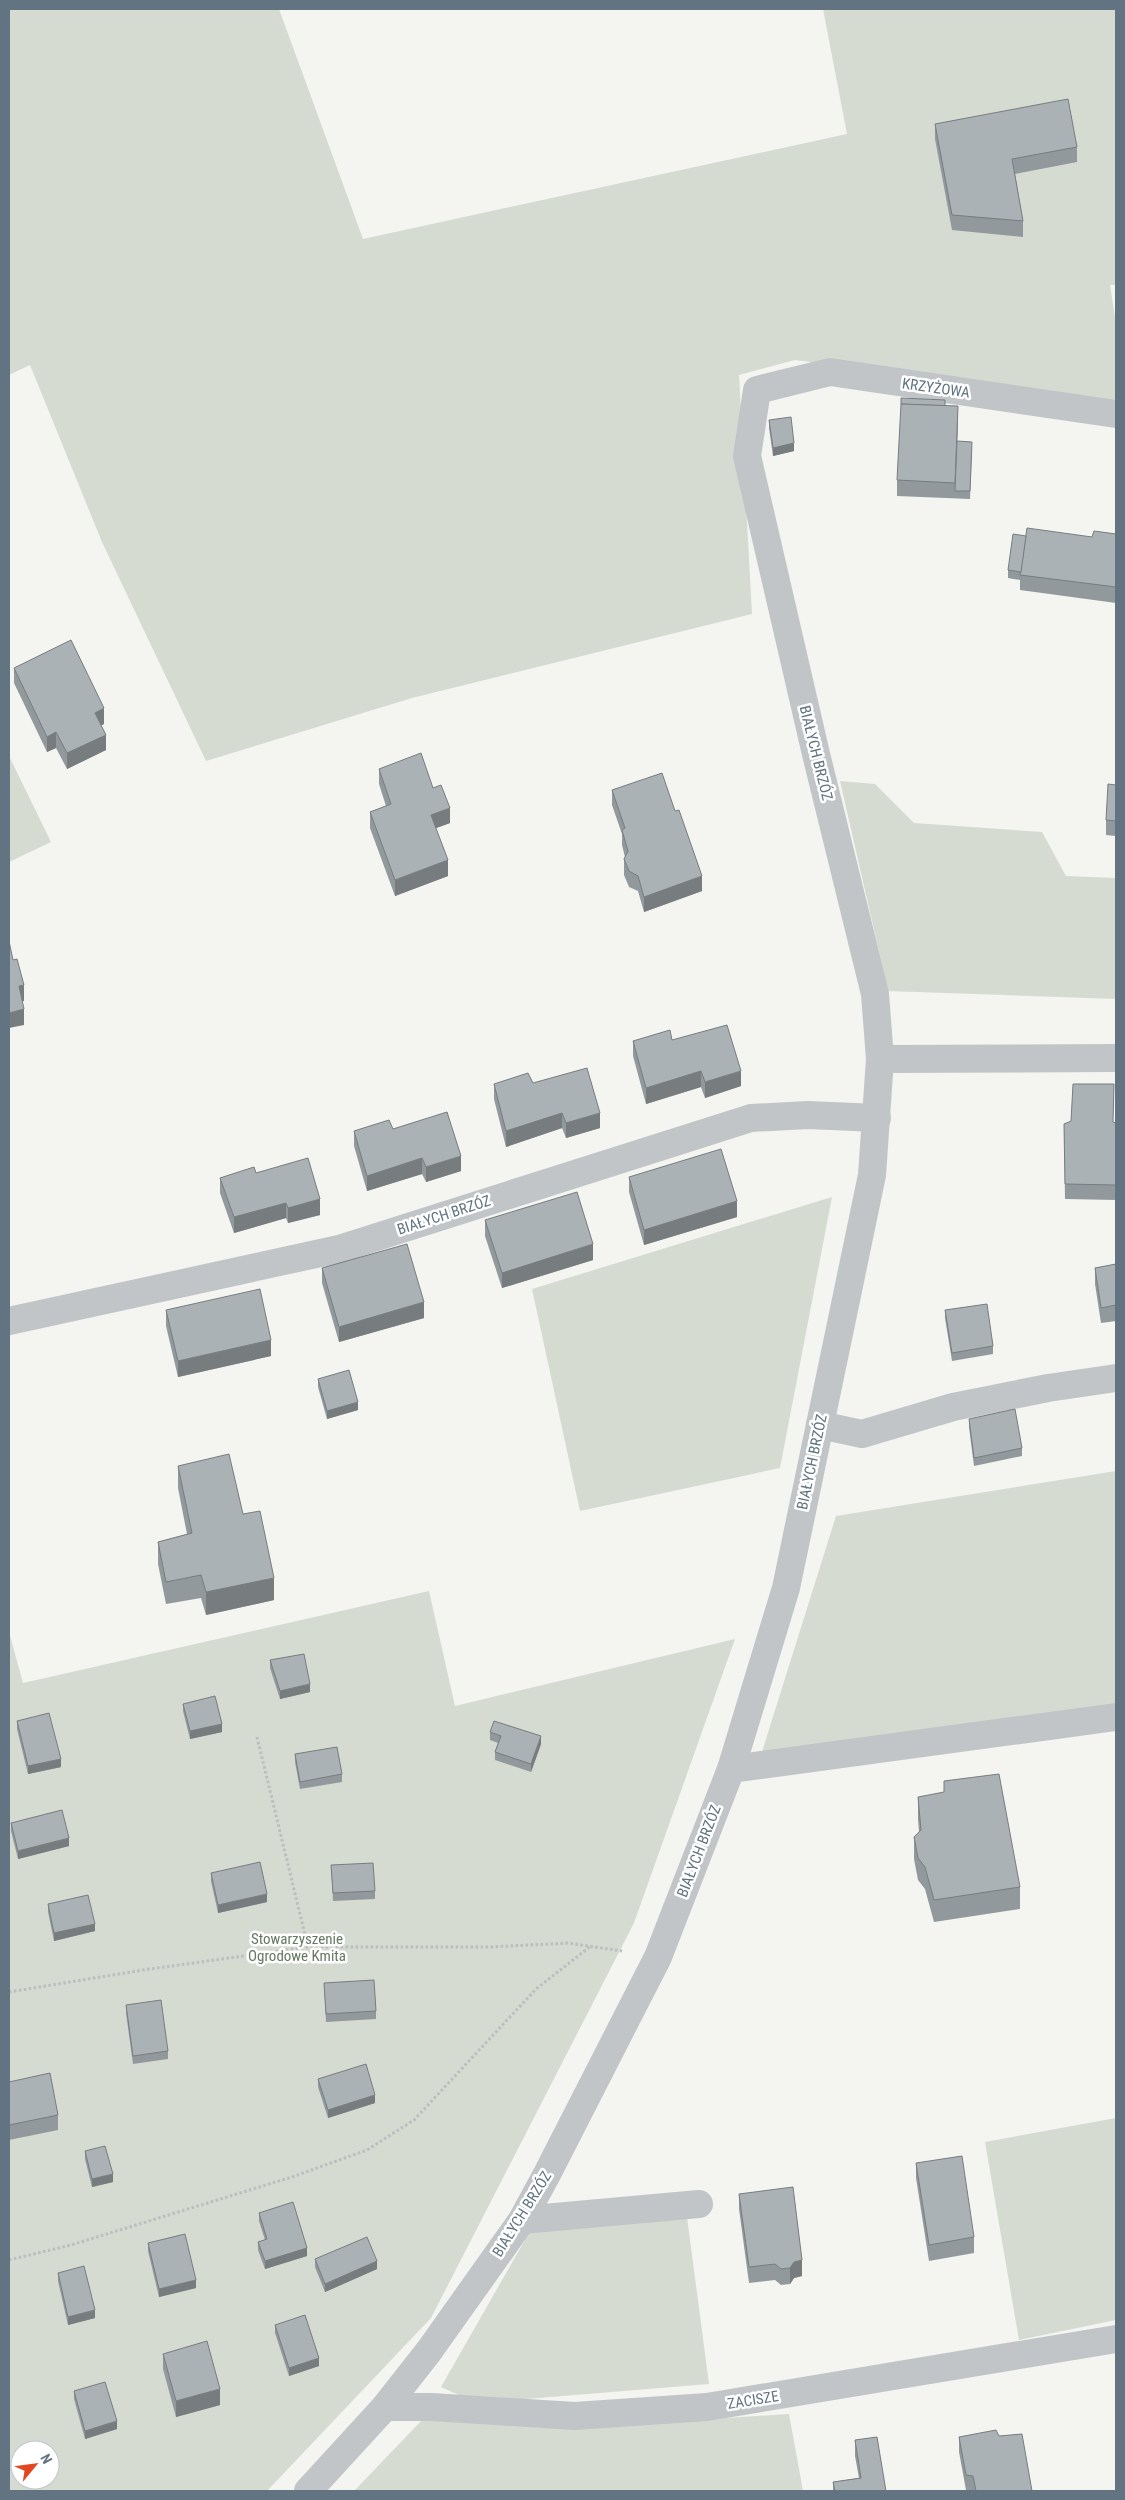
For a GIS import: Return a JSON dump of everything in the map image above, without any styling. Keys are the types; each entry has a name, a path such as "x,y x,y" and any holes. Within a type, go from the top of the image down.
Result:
{"street":[{"name":"KRZYŻOWA","path":"758,390 830,372 1116,414"},
{"name":"BIAŁYCH BRZÓZ","path":"308,2491 385,2407 429,2351 522,2220 658,1957 731,1769 786,1588 872,1175 880,1059 875,994 809,726 747,456 758,390"},
{"path":"880,1059 1116,1058"},
{"name":"BIAŁYCH BRZÓZ","path":"9,1320 339,1249 751,1118 808,1115 877,1118"},
{"path":"820,1425 862,1434 953,1407 1048,1388 1116,1378"},
{"path":"731,1769 1116,1717"},
{"path":"522,2220 699,2204"},
{"name":"ZACISZE","path":"385,2407 432,2407 575,2416 707,2407 1116,2339"}],"path":[{"path":"257,1737 308,1947"},
{"path":"9,1992 143,1970 308,1947 491,1947 568,1944 620,1951"},
{"path":"9,2260 71,2245 283,2180 367,2150 414,2120 536,1989 591,1946"}],"green space":[{"path":"9,9 279,9 363,239 847,134 823,9 1116,9 1116,285 1110,285 1116,324 1116,403 795,360 739,375 752,614 412,698 206,761 102,542 30,365 9,375"},
{"path":"9,756 51,842 9,862"},
{"path":"840,781 875,784 914,823 1042,832 1066,876 1116,878 1116,999 888,991"},
{"path":"832,1197 780,1468 580,1511 532,1289"},
{"path":"1116,1471 1116,1705 761,1755 836,1516"},
{"name":"Stowarzyszenie Ogrodowe Kmita","path":"429,1591 455,1706 735,1639 634,1923 431,2318 267,2491 9,2491 9,1632 23,1683"},
{"path":"1116,2118 1116,2320 1019,2340 985,2142"},
{"path":"687,2217 709,2384 477,2403 441,2387 533,2226"},
{"path":"789,2414 803,2491 354,2491 425,2417 602,2426"}],"building":[{"path":"1068,99 1077,147 1012,159 1023,221 952,215 935,124"},
{"path":"901,398 945,400 945,406 901,404"},
{"path":"901,404 958,406 955,483 897,480"},
{"path":"791,417 794,443 773,448 769,420"},
{"path":"957,441 972,442 970,491 955,491"},
{"path":"1027,528 1092,537 1094,531 1116,534 1116,587 1020,575"},
{"path":"1013,534 1026,536 1021,572 1008,570"},
{"path":"71,640 104,708 95,713 106,735 67,753 56,732 47,737 14,668"},
{"path":"421,753 433,788 441,785 450,808 431,815 448,860 395,880 370,812 391,804 379,769"},
{"path":"662,773 675,811 679,810 702,876 644,897 638,876 629,871 624,859 628,851 622,830 625,828 612,790"},
{"path":"1108,784 1116,785 1116,821 1106,820"},
{"path":"9,941 13,960 17,959 24,985 19,986 24,1009 9,1013"},
{"path":"727,1025 741,1071 705,1082 701,1071 646,1088 633,1041 670,1030 672,1040"},
{"path":"587,1068 600,1113 566,1123 562,1113 506,1131 494,1084 528,1073 533,1083"},
{"path":"1073,1084 1114,1084 1113,1122 1116,1123 1116,1185 1065,1184 1064,1124 1071,1121"},
{"path":"447,1112 461,1156 426,1167 422,1158 367,1176 354,1131 389,1120 393,1129"},
{"path":"721,1149 737,1201 644,1230 629,1177"},
{"path":"308,1158 320,1199 288,1208 286,1203 234,1217 220,1178 254,1167 256,1173"},
{"path":"577,1192 593,1244 502,1273 485,1220"},
{"path":"407,1244 424,1302 339,1327 322,1268"},
{"path":"1116,1264 1116,1305 1101,1308 1095,1268"},
{"path":"260,1289 271,1340 178,1361 166,1310"},
{"path":"987,1304 993,1346 952,1353 945,1310"},
{"path":"349,1370 358,1402 327,1411 318,1379"},
{"path":"1015,1409 1022,1448 974,1458 969,1419"},
{"path":"229,1454 243,1514 260,1511 274,1578 206,1592 201,1575 166,1582 158,1542 192,1533 178,1466"},
{"path":"304,1654 310,1684 280,1691 270,1660"},
{"path":"215,1696 222,1724 190,1731 183,1704"},
{"path":"49,1713 61,1759 28,1766 17,1721"},
{"path":"494,1721 541,1736 531,1764 495,1752 501,1736 490,1732"},
{"path":"337,1747 342,1774 300,1782 295,1754"},
{"path":"999,1774 1020,1887 934,1900 925,1867 918,1858 914,1837 921,1830 918,1797 944,1792 944,1781"},
{"path":"62,1810 69,1838 18,1851 11,1823"},
{"path":"260,1862 267,1894 218,1905 211,1873"},
{"path":"373,1863 375,1891 333,1893 331,1865"},
{"path":"88,1895 95,1924 54,1933 48,1904"},
{"path":"374,1980 376,2011 326,2014 324,1983"},
{"path":"161,2000 168,2051 133,2056 126,2005"},
{"path":"366,2064 375,2095 328,2110 318,2079"},
{"path":"50,2073 58,2115 9,2125 9,2082"},
{"path":"105,2146 113,2174 92,2179 85,2151"},
{"path":"962,2156 974,2237 929,2245 916,2163"},
{"path":"793,2187 802,2260 794,2262 790,2268 781,2269 775,2264 749,2267 739,2194"},
{"path":"293,2202 307,2248 265,2261 258,2242 267,2239 259,2213"},
{"path":"185,2234 196,2280 159,2289 148,2243"},
{"path":"367,2237 377,2261 325,2284 315,2259"},
{"path":"84,2266 95,2310 68,2317 58,2273"},
{"path":"305,2315 319,2358 289,2368 275,2325"},
{"path":"207,2341 220,2389 176,2401 163,2354"},
{"path":"105,2382 117,2421 85,2431 74,2391"},
{"path":"996,2430 999,2436 1022,2434 1032,2491 976,2491 973,2476 966,2475 959,2437"},
{"path":"877,2437 886,2491 835,2491 833,2482 861,2478 855,2440"}]}
